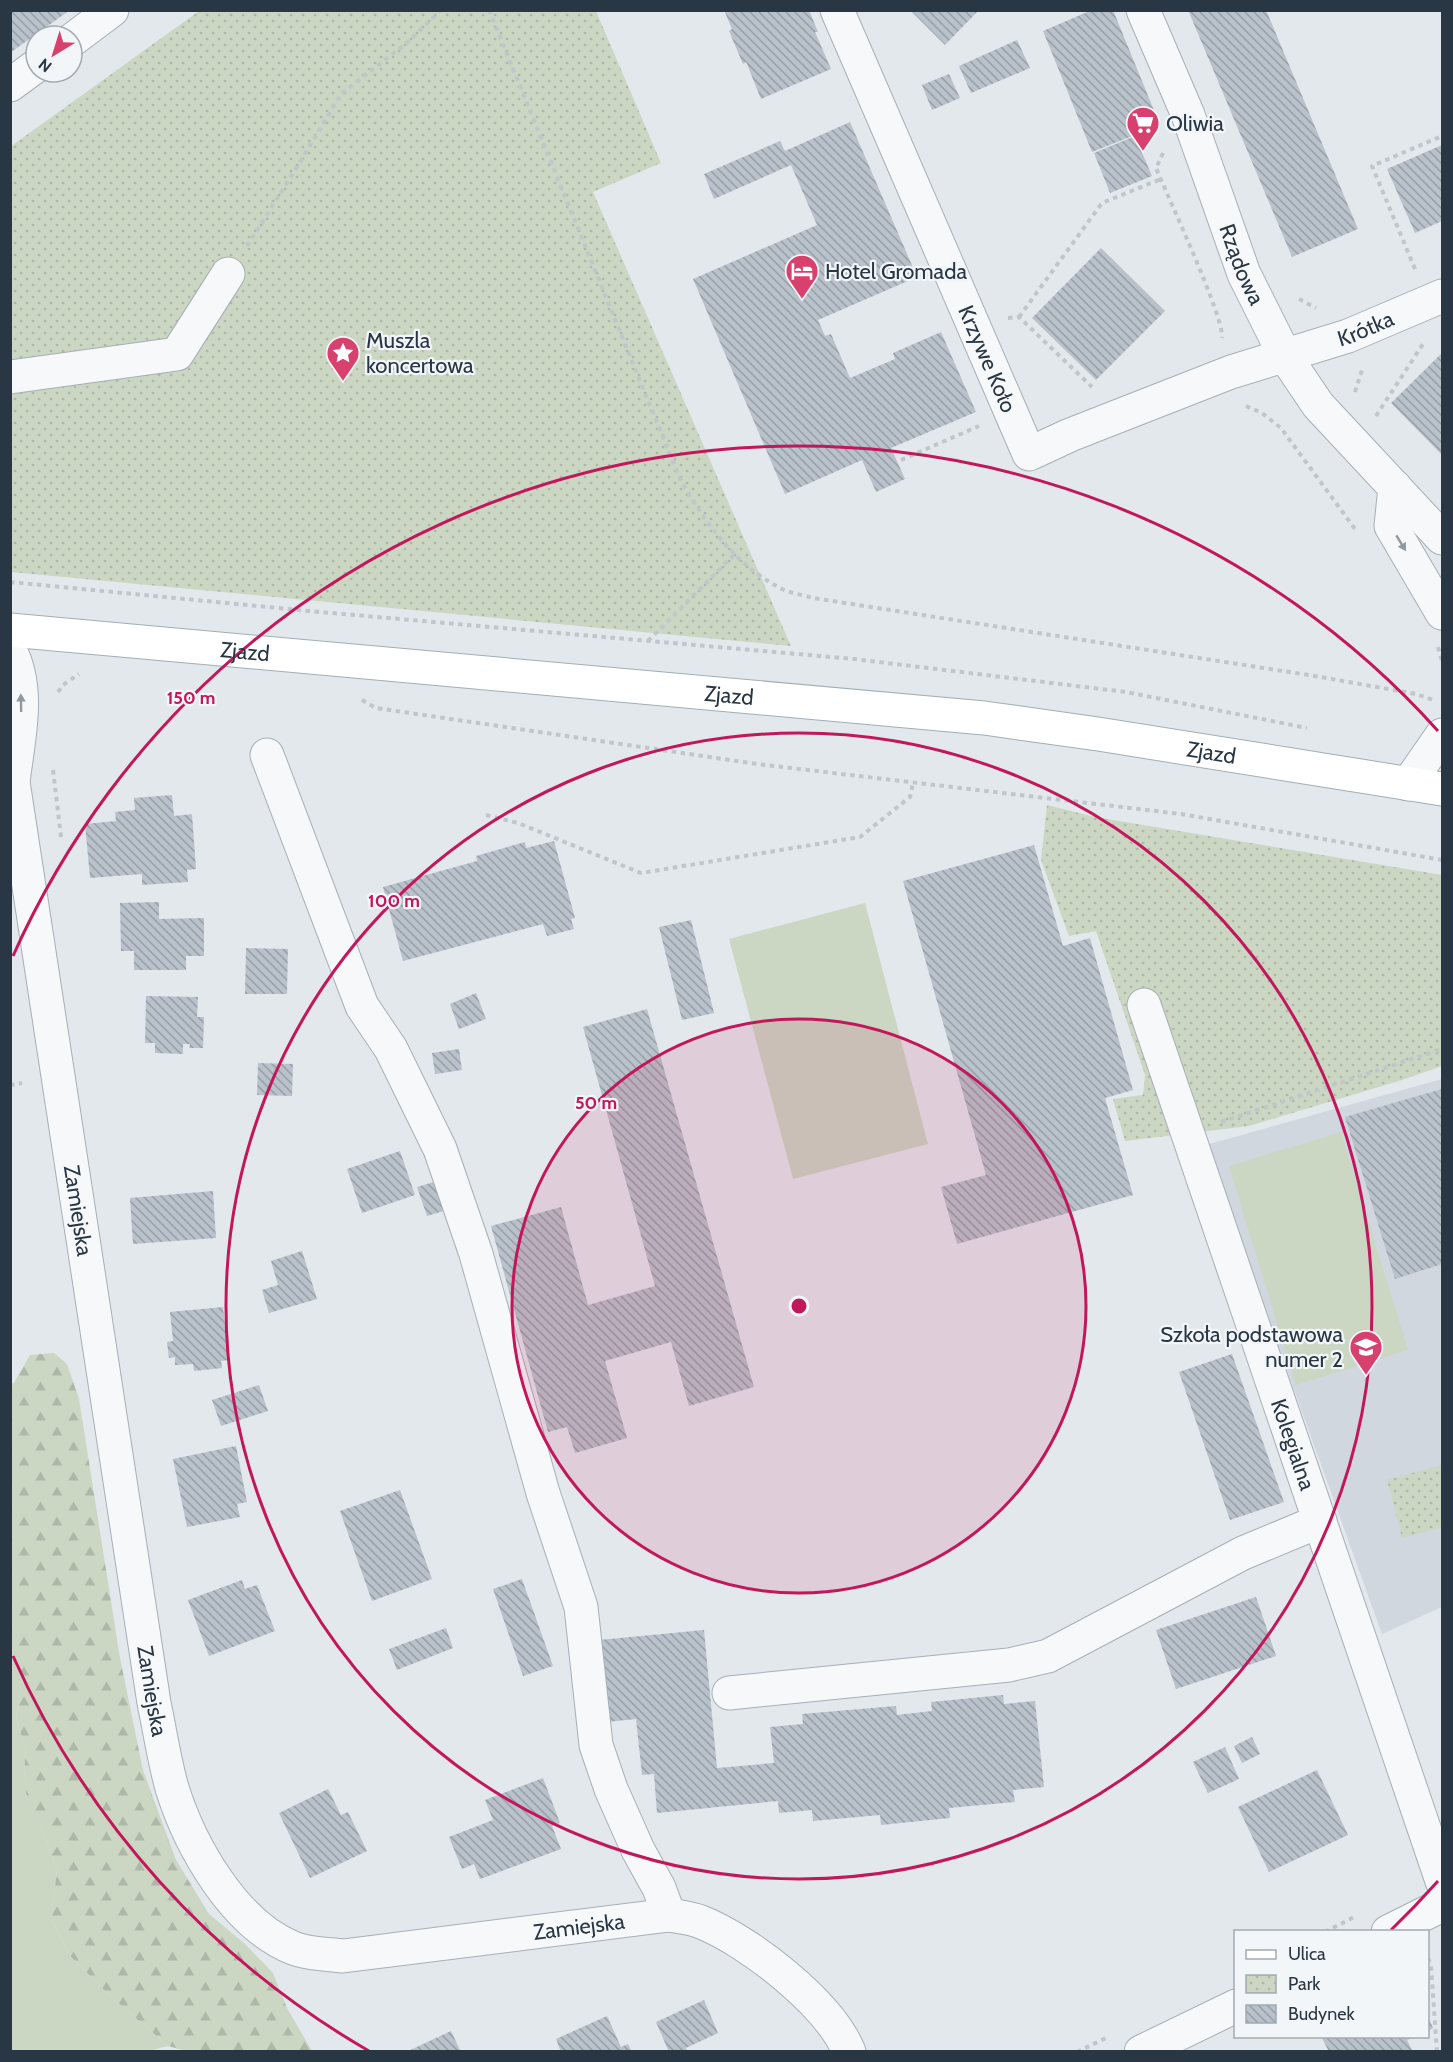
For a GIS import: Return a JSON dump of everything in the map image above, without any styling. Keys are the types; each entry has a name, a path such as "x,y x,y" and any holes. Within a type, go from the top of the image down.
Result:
{"main road":[{"name":"Zjazd","path":"10,630 984,718 1443,789"}],"street":[{"path":"84,31 112,10"},
{"name":"Krzywe Koło","path":"837,10 1029,454 1070,435 1231,372 1285,356"},
{"name":"Rządowa","path":"1143,10 1188,115 1244,274 1285,356 1318,405 1443,538"},
{"path":"10,85 24,75"},
{"path":"10,377 177,354 228,274"},
{"name":"Krótka","path":"1285,356 1348,336 1431,287"},
{"path":"1395,487 1391,526 1440,629"},
{"name":"Zamiejska","path":"10,650 17,662 23,704 12,778 154,1703 173,1789 203,1856 222,1888 244,1913 269,1935 294,1948 343,1956 669,1915 689,1918 720,1931 768,1963 829,2018 836,2026 849,2052"},
{"path":"1408,784 1443,735"},
{"path":"267,755 362,1006 391,1049 440,1149 476,1254 543,1493 581,1607 596,1745 611,1789 659,1888 669,1915"},
{"name":"Kolegialna","path":"1144,1005 1443,1881"},
{"path":"729,1692 1009,1665 1048,1656 1243,1553 1320,1521"},
{"path":"1392,1930 1443,1905"},
{"path":"1141,2052 1234,2007"}],"path":[{"path":"228,274 341,94 409,41 441,10"},
{"path":"489,10 680,479 702,518 734,555 757,574 784,590 813,598 1315,676 1416,694 1441,702"},
{"path":"1431,287 1372,166 1443,136"},
{"path":"1166,148 1156,168 1222,328 1223,336 1219,342"},
{"path":"998,320 1019,317 1102,203 1161,179"},
{"path":"1019,317 1097,392"},
{"path":"1372,421 1427,339"},
{"path":"1358,399 1355,392 1364,367"},
{"path":"1242,404 1262,413 1281,428 1356,531"},
{"path":"648,641 734,555"},
{"path":"10,582 854,659 1126,692 1309,728"},
{"path":"1440,629 1443,661"},
{"path":"56,694 63,685 84,673"},
{"path":"359,699 376,708 757,764 1181,814 1443,860"},
{"path":"52,763 62,845"},
{"path":"486,815 518,823 640,873 860,837 910,797 913,783"},
{"path":"1187,1133 1443,1049"},
{"path":"1429,1961 1437,2052"}],"shaded area":[{"name":"Szkoła podstawowa numer 2","path":"1442,1079 1442,1607 1382,1634 1206,1145"}],"green space":[{"name":"Muszla koncertowa","path":"199,11 596,11 661,163 593,192 791,646 11,572 10,147"},
{"path":"1047,805 1095,817 1442,875 1442,1066 1249,1126 1125,1141 1113,1099 1143,1095 1145,1075 1096,931 1069,936 1041,860"},
{"path":"865,903 928,1144 793,1179 729,939"},
{"path":"1341,1132 1408,1350 1296,1385 1229,1166"},
{"path":"54,1353 67,1364 79,1399 120,1658 143,1770 176,1860 209,1914 244,1943 273,1973 287,2008 312,2051 190,2052 168,2046 107,1993 71,1957 51,1919 57,1870 43,1831 27,1803 24,1770 26,1750 16,1718 22,1679 10,1642 10,1384 14,1383 30,1355"},
{"path":"1442,1465 1442,1527 1402,1538 1387,1480"},
{"path":"10,1642 22,1679 16,1718 26,1750 24,1770 27,1802 43,1831 57,1870 51,1919 71,1957 107,1993 168,2046 145,2052 11,2051"}],"building":[{"path":"10,10 70,10 50,24 24,24 24,43 10,53"},
{"path":"724,10 809,10 818,32 815,32 831,69 761,99 746,62 743,64 729,31 732,29"},
{"path":"910,10 979,10 945,45"},
{"path":"1092,10 1113,10 1160,125 1092,152 1043,31"},
{"path":"1188,10 1266,10 1358,229 1292,257"},
{"path":"1017,40 1030,68 971,93 959,66"},
{"path":"949,74 960,98 932,110 922,85"},
{"path":"850,122 917,277 818,320 825,336 831,334 850,378 895,359 893,353 941,332 976,412 891,448 905,479 876,492 862,460 785,494 693,279 817,225 791,165 714,199 704,174 780,141 785,151"},
{"path":"1135,136 1152,176 1110,193 1094,153"},
{"path":"1442,145 1442,221 1415,233 1387,169"},
{"path":"1101,248 1165,311 1096,380 1032,318"},
{"path":"1442,353 1442,455 1391,403"},
{"path":"172,795 174,816 192,814 196,869 187,870 188,882 142,885 142,874 90,878 85,824 116,821 115,812 135,810 134,798"},
{"path":"554,841 575,918 571,919 574,929 547,936 543,924 403,961 383,887 477,861 476,856 525,842 526,848"},
{"path":"1034,845 1063,946 1090,938 1133,1090 1105,1098 1133,1195 957,1244 941,1187 986,1175 903,881"},
{"path":"159,902 159,919 204,918 204,956 186,956 186,970 134,970 134,951 121,951 120,903"},
{"path":"691,920 714,1013 682,1020 659,927"},
{"path":"246,948 288,949 287,994 245,994"},
{"path":"476,993 486,1019 459,1029 450,1004"},
{"path":"146,996 198,997 197,1017 204,1017 203,1048 189,1048 190,1044 183,1044 183,1054 155,1053 155,1043 145,1043"},
{"path":"647,1009 754,1387 689,1406 671,1342 605,1361 627,1438 575,1453 567,1427 548,1432 491,1226 561,1207 588,1305 655,1286 583,1027"},
{"path":"459,1049 462,1070 435,1074 432,1053"},
{"path":"258,1063 293,1064 292,1096 257,1095"},
{"path":"1442,1089 1442,1264 1395,1279 1345,1117"},
{"path":"400,1151 415,1195 362,1213 347,1169"},
{"path":"437,1181 447,1210 427,1216 417,1187"},
{"path":"213,1191 216,1238 133,1244 130,1198"},
{"path":"302,1251 317,1299 269,1313 262,1290 278,1285 271,1261"},
{"path":"223,1307 229,1360 221,1361 222,1368 194,1371 193,1364 175,1365 175,1357 169,1358 167,1342 173,1341 170,1312"},
{"path":"1232,1354 1284,1502 1230,1520 1179,1372"},
{"path":"259,1385 268,1411 221,1426 212,1400"},
{"path":"236,1446 247,1502 237,1504 240,1517 187,1527 173,1459"},
{"path":"400,1490 432,1579 372,1601 340,1511"},
{"path":"522,1579 553,1666 523,1676 493,1589"},
{"path":"242,1580 245,1589 257,1585 275,1631 209,1656 188,1600"},
{"path":"1256,1597 1276,1656 1176,1689 1156,1630"},
{"path":"446,1628 453,1648 397,1670 389,1649"},
{"path":"704,1630 717,1768 774,1763 770,1727 803,1724 802,1714 896,1706 897,1715 932,1711 931,1702 1003,1695 1004,1704 1035,1701 1044,1787 1013,1790 1015,1802 949,1808 950,1818 881,1825 880,1815 813,1821 812,1810 779,1813 778,1801 657,1813 654,1774 642,1775 636,1719 607,1722 599,1640"},
{"path":"1252,1737 1260,1754 1242,1763 1234,1746"},
{"path":"1225,1747 1239,1779 1208,1793 1193,1762"},
{"path":"1317,1770 1348,1835 1269,1872 1238,1807"},
{"path":"543,1778 560,1823 552,1826 561,1849 480,1879 474,1864 462,1869 449,1837 493,1820 485,1800"},
{"path":"328,1789 341,1815 348,1812 367,1851 310,1878 279,1813"},
{"path":"704,2000 718,2033 686,2048 687,2052 669,2052 656,2022"},
{"path":"607,2016 621,2047 628,2044 632,2052 561,2052 556,2039"},
{"path":"451,2031 461,2052 406,2052"},
{"path":"1322,2038 1412,2038 1407,2040 1413,2052 1329,2052"}],"place":[{"name":"Oliwia","path":"1143,152"},
{"name":"Hotel Gromada","path":"802,300"},
{"name":"Muszla koncertowa","path":"343,382"},
{"name":"Szkoła podstawowa numer 2","path":"1366,1376"}]}
